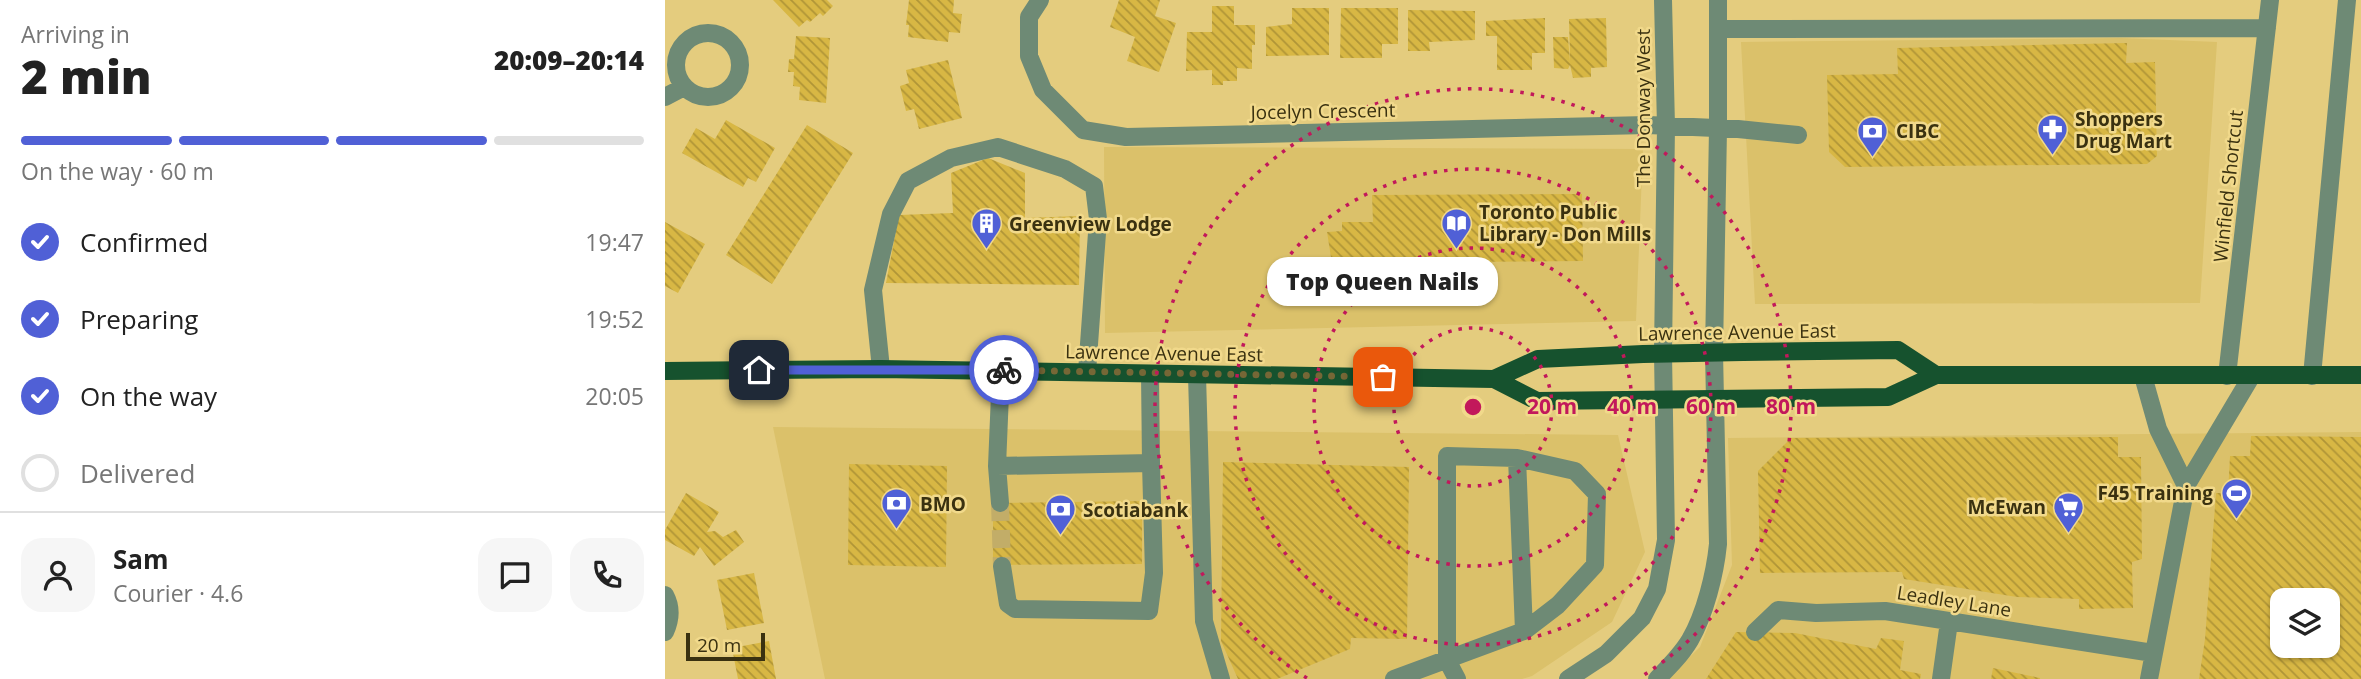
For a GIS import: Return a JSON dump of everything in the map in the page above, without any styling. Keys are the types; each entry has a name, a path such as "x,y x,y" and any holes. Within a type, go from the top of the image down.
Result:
{"main road":[{"name":"Lawrence Avenue East","path":"665,371 1001,370 1494,379 1538,359 1663,353 1898,350 1936,374"},
{"name":"Lawrence Avenue East","path":"1494,379 1537,401 1888,397 1936,374 2251,377 2361,375"}],"street":[{"name":"Jocelyn Crescent","path":"1040,0 1029,17 1029,56 1043,90 1083,130 1126,137 1666,126 1798,135"},
{"name":"The Donway West","path":"1568,679 1612,650 1642,618 1654,596 1668,526 1663,353 1666,126 1663,0"},
{"path":"1657,679 1690,641 1714,572 1718,524 1714,352 1718,0"},
{"name":"Winfield Shortcut","path":"2227,376 2270,0"},
{"path":"2312,376 2347,0"},
{"path":"1718,29 2267,28"},
{"path":"665,97 684,87"},
{"path":"881,369 873,290 891,214 902,192 908,181 951,158 998,147 1065,169 1094,186 1098,219 1087,372"},
{"path":"1000,503 997,466 1001,370"},
{"path":"1002,566 1008,604 1015,609 1149,611 1154,573 1150,374"},
{"path":"1197,374 1203,621 1221,679"},
{"path":"2143,376 2158,429 2186,486"},
{"path":"2149,679 2186,486 2251,377"},
{"path":"1394,679 1447,660 1524,631 1558,605 1595,565 1597,494 1575,471 1517,458 1447,456 1447,660 1457,679"},
{"path":"1517,458 1524,631"},
{"path":"997,466 1151,463"},
{"path":"665,595 670,610 665,632"},
{"name":"Leadley Lane","path":"1755,632 1778,610 1816,613 1885,611 2153,653"},
{"path":"1941,679 1949,622"}],"shaded area":[{"path":"2121,38 2217,42 2200,303 1755,304 1741,42"},
{"path":"1104,147 1643,149 1636,321 1105,333"},
{"path":"773,427 1618,435 1645,552 1612,622 1532,676 1522,679 825,679"},
{"path":"2361,432 2361,679 1667,679 1700,647 1732,565 1728,438"}],"building":[{"path":"773,0 827,0 833,6 823,16 820,13 799,27"},
{"path":"909,0 954,0 953,13 962,14 960,33 949,32 948,42 908,37 909,25 906,25"},
{"path":"1119,0 1160,0 1155,16 1176,23 1159,72 1127,61 1135,37 1110,27"},
{"path":"1212,6 1234,6 1234,25 1255,25 1252,69 1237,68 1237,81 1223,81 1223,85 1212,85 1212,70 1186,71 1187,32 1212,32"},
{"path":"1292,8 1329,8 1329,55 1266,56 1266,27 1292,24"},
{"path":"1341,8 1398,8 1398,44 1382,44 1382,58 1340,58"},
{"path":"1408,10 1475,11 1475,40 1429,42 1430,51 1408,51"},
{"path":"1545,18 1545,53 1532,53 1532,70 1497,70 1497,36 1486,36 1486,21"},
{"path":"1606,18 1607,67 1591,68 1591,77 1573,78 1570,65 1568,69 1554,68 1553,37 1568,37 1570,62 1569,19"},
{"path":"796,36 830,38 826,103 799,100 800,87 793,86 794,72 788,72 789,59 794,59"},
{"path":"2127,43 2126,63 2155,62 2157,156 2147,164 1845,167 1829,152 1827,75 1898,74 1897,48"},
{"path":"948,60 962,118 919,129 914,109 906,111 900,86 909,83 906,70"},
{"path":"726,120 775,148 756,182 748,178 743,187 682,153 696,128 715,139"},
{"path":"807,125 853,153 772,284 726,255"},
{"name":"Greenview Lodge","path":"988,158 1025,173 1025,218 1080,216 1079,285 886,283 899,215 953,213 951,173"},
{"name":"Toronto Public Library - Don Mills","path":"1582,194 1583,261 1460,262 1460,271 1439,272 1440,290 1421,291 1421,270 1333,270 1327,232 1342,231 1342,222 1373,222 1372,195"},
{"path":"665,222 705,244 678,293 665,286"},
{"path":"2251,436 2361,437 2361,679 2199,679 2205,639 2216,493 2228,493 2230,456 2250,456"},
{"path":"2118,437 2118,457 2141,457 2142,559 2132,562 2133,608 2079,609 2079,599 2017,597 1904,579 1902,572 1760,573 1758,471 1791,438"},
{"path":"1223,462 1409,467 1407,639 1351,638 1350,649 1277,679 1238,679 1221,641"},
{"name":"BMO","path":"849,464 947,466 946,567 848,565"},
{"path":"686,493 719,512 707,532 715,531 723,537 736,530 744,542 714,566 700,547 694,556 665,540 665,530"},
{"path":"1142,501 1142,564 993,565 993,503"},
{"path":"754,573 764,623 727,630 717,580"},
{"path":"1736,632 1795,633 1876,649 1881,638 1904,641 1900,670 1921,674 1920,679 1706,679"},
{"path":"769,641 776,679 738,679 732,648"},
{"path":"1993,668 2040,678 2040,679 1991,679"}],"tunnel":[{"path":"1000,503 1002,566"}],"way so far":[{"path":"1004,370 1383,377"}],"place":[{"name":"Shoppers Drug Mart","path":"2052,157"},
{"name":"CIBC","path":"1873,158"},
{"name":"Toronto Public Library - Don Mills","path":"1456,250"},
{"name":"Greenview Lodge","path":"986,251"},
{"name":"Top Queen Nails","path":"1383,377"},
{"name":"F45 Training","path":"2236,520"},
{"name":"BMO","path":"897,531"},
{"name":"McEwan","path":"2069,534"},
{"name":"Scotiabank","path":"1060,537"}],"route":[{"path":"759,370 1004,370"}]}
